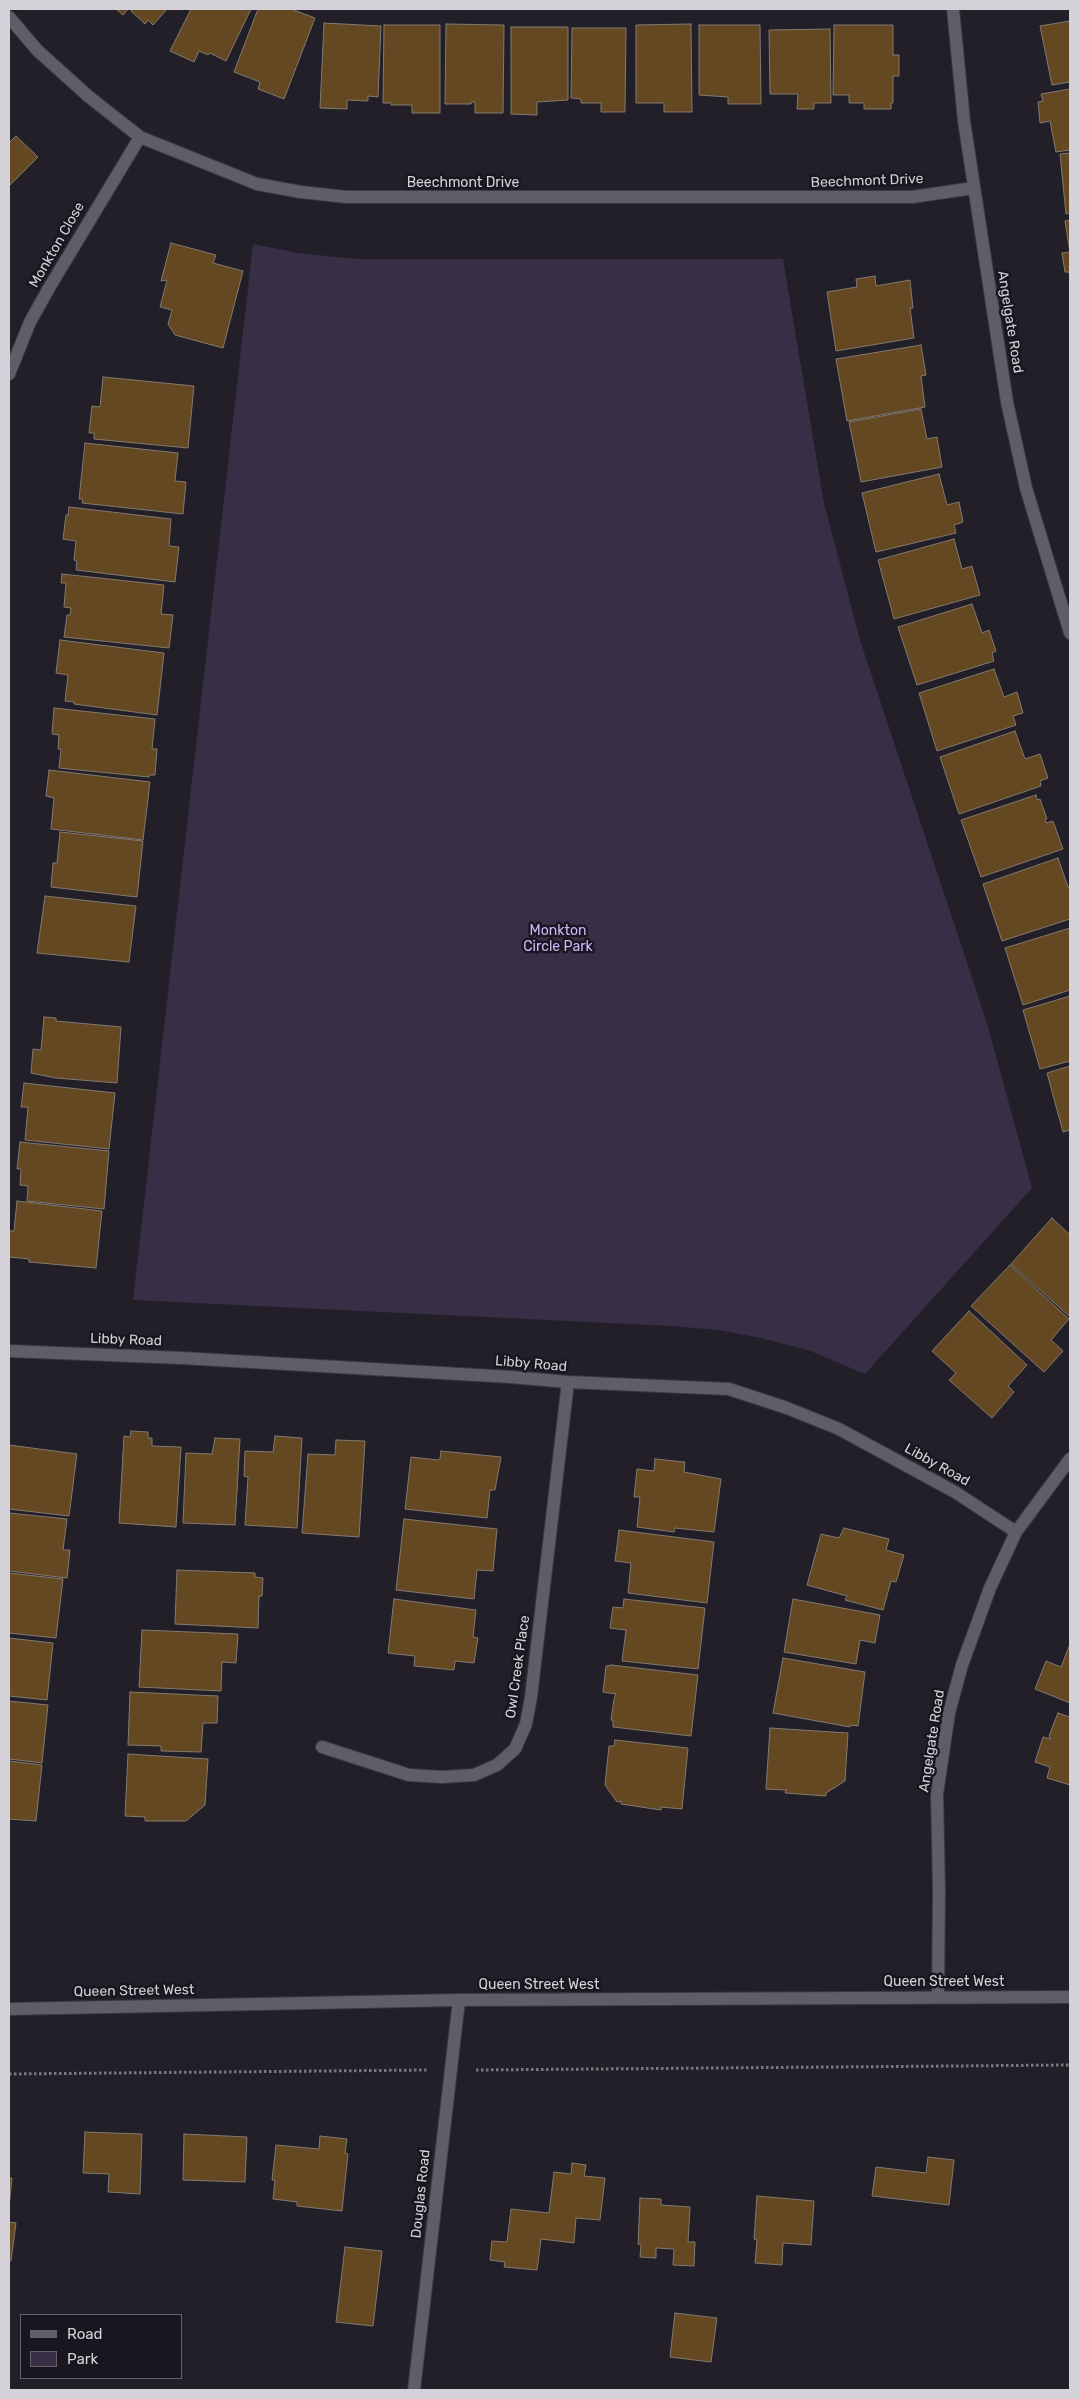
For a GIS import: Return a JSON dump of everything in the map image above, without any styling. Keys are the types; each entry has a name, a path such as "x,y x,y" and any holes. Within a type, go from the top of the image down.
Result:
{"street":[{"name":"Angelgate Road","path":"953,9 964,122 1007,402 1026,488 1070,633"},
{"name":"Beechmont Drive","path":"9,17 37,50 88,96 140,136 257,184 301,192 346,197 912,197 974,188"},
{"name":"Monkton Close","path":"9,374 30,322 140,136"},
{"name":"Libby Road","path":"9,1351 182,1358 568,1382 729,1389 787,1408 839,1429 955,1492 1016,1532"},
{"name":"Owl Creek Place","path":"322,1747 409,1775 442,1777 474,1775 497,1765 514,1749 526,1724 531,1697 568,1382"},
{"name":"Angelgate Road","path":"938,1997 939,1891 937,1794 949,1713 962,1665 990,1588 1016,1532 1070,1459"},
{"name":"Queen Street West","path":"9,2009 459,2000 1070,1997"},
{"name":"Douglas Road","path":"414,2390 459,2000"}],"path":[{"path":"9,2074 1070,2064"}],"green space":[{"name":"Monkton Circle Park","path":"253,244 298,253 356,259 783,259 824,503 860,640 987,1023 1032,1188 865,1374 808,1350 761,1338 718,1330 671,1326 133,1300"}],"building":[{"path":"116,9 128,9 123,15"},
{"path":"133,9 167,9 153,25 148,20 145,24 131,11"},
{"path":"191,9 251,9 226,61 210,53 208,55 199,51 194,62 170,51"},
{"path":"258,9 291,9 315,18 284,99 258,89 260,82 234,72"},
{"path":"1070,21 1070,82 1052,85 1040,26"},
{"path":"324,23 381,26 378,97 368,96 368,101 347,100 347,109 320,108"},
{"path":"446,24 504,25 503,113 475,113 475,102 471,104 445,104"},
{"path":"691,24 692,112 664,112 664,103 636,103 636,25"},
{"path":"384,25 440,25 440,113 412,113 412,105 383,103"},
{"path":"699,25 760,25 761,104 728,104 728,97 699,95"},
{"path":"834,25 893,25 893,55 899,55 899,76 893,76 893,103 891,103 891,109 864,109 864,103 849,103 849,95 833,95"},
{"path":"511,27 568,27 568,100 537,102 537,115 511,114"},
{"path":"572,28 626,28 625,112 601,112 601,103 581,103 581,99 571,98"},
{"path":"830,29 831,103 814,103 814,109 797,109 798,94 770,94 769,30"},
{"path":"1070,89 1070,150 1056,152 1050,121 1040,123 1038,102 1043,101 1041,94"},
{"path":"16,136 38,157 9,186 9,143"},
{"path":"1070,153 1070,213 1066,214 1060,154"},
{"path":"1070,220 1070,252 1065,221"},
{"path":"171,243 216,255 213,263 243,271 223,348 175,335 168,324 172,310 160,307 167,280 161,281"},
{"path":"1070,252 1070,278 1069,272 1065,272 1062,253"},
{"path":"875,276 876,286 910,280 913,308 910,308 914,338 836,351 827,292 857,287 856,279"},
{"path":"921,345 926,375 921,376 925,407 847,421 836,359"},
{"path":"103,377 194,386 188,448 94,439 94,433 89,433 92,406 100,407"},
{"path":"921,409 927,439 937,437 942,467 861,482 849,422"},
{"path":"85,443 178,453 175,481 186,482 183,514 82,503 83,499 79,499"},
{"path":"939,474 947,505 959,502 963,522 954,525 956,533 876,552 862,493"},
{"path":"69,507 171,519 169,546 179,547 175,582 76,570 77,561 74,560 76,541 63,539"},
{"path":"954,539 962,569 972,566 980,595 894,619 878,560"},
{"path":"62,574 164,585 161,614 173,615 169,648 64,637 67,615 70,615 71,608 64,607 66,583 61,583"},
{"path":"972,604 982,633 989,630 996,651 992,653 994,661 917,685 898,627"},
{"path":"60,640 164,653 157,715 74,704 74,702 65,701 68,675 56,673"},
{"path":"994,669 1004,697 1017,692 1023,713 1013,716 1016,725 937,751 919,693"},
{"path":"54,708 155,719 152,749 157,749 155,775 149,775 149,777 59,768 61,749 58,749 59,735 52,734"},
{"path":"1015,731 1025,759 1040,754 1048,778 1040,781 1041,786 959,814 940,757"},
{"path":"49,770 150,782 143,840 51,829 54,798 46,796"},
{"path":"1036,795 1037,800 1040,799 1047,819 1045,820 1046,823 1053,821 1063,849 981,877 961,820"},
{"path":"60,832 143,841 137,897 51,887 53,863 57,863"},
{"path":"1058,858 1068,887 1070,886 1070,919 1002,941 983,884"},
{"path":"45,896 136,906 129,962 37,953"},
{"path":"1070,928 1070,990 1023,1005 1005,948"},
{"path":"1070,996 1070,1061 1040,1069 1023,1010"},
{"path":"44,1017 56,1018 56,1021 121,1027 117,1083 56,1078 31,1073 33,1049 41,1050"},
{"path":"1070,1066 1070,1130 1063,1132 1047,1073"},
{"path":"24,1083 115,1093 109,1149 25,1140 28,1107 21,1107"},
{"path":"20,1142 109,1151 104,1209 27,1201 28,1186 20,1185 21,1169 17,1169"},
{"path":"17,1201 102,1211 96,1268 29,1262 29,1259 9,1257 9,1231 14,1231"},
{"path":"1052,1218 1070,1235 1070,1317 1011,1264"},
{"path":"1010,1265 1069,1319 1051,1340 1063,1351 1044,1372 971,1306"},
{"path":"969,1311 1027,1365 1008,1386 1014,1392 992,1418 949,1380 956,1373 932,1351"},
{"path":"131,1431 148,1432 148,1438 152,1438 152,1446 181,1447 176,1527 119,1523 124,1436 130,1437"},
{"path":"275,1436 302,1438 297,1528 245,1525 248,1477 244,1476 245,1451 273,1452"},
{"path":"215,1438 240,1439 235,1525 183,1523 186,1453 212,1454"},
{"path":"336,1440 365,1441 359,1537 302,1533 308,1454 335,1455"},
{"path":"9,1445 77,1454 69,1516 9,1509"},
{"path":"441,1451 501,1457 495,1490 490,1490 487,1518 405,1509 411,1457 438,1460 440,1459"},
{"path":"655,1459 685,1462 684,1472 721,1479 714,1532 675,1528 674,1532 637,1527 640,1497 634,1497 637,1469 654,1471"},
{"path":"9,1513 67,1519 63,1550 70,1550 67,1578 9,1571"},
{"path":"404,1519 497,1529 493,1571 477,1570 474,1599 396,1590"},
{"path":"844,1528 889,1539 886,1550 904,1555 896,1582 891,1581 883,1610 845,1600 847,1596 807,1585 821,1534 839,1538"},
{"path":"619,1530 714,1542 707,1603 628,1593 631,1563 615,1561"},
{"path":"177,1570 255,1573 255,1577 263,1578 262,1596 259,1596 258,1628 175,1624"},
{"path":"9,1573 63,1579 56,1638 9,1633"},
{"path":"394,1599 476,1610 473,1637 478,1638 474,1663 455,1661 454,1670 414,1666 415,1656 388,1653"},
{"path":"624,1599 705,1608 698,1669 622,1661 626,1630 610,1628 613,1607 623,1608"},
{"path":"793,1599 880,1615 875,1643 860,1640 856,1664 784,1652"},
{"path":"142,1630 238,1634 236,1663 222,1662 221,1691 139,1687"},
{"path":"9,1638 53,1643 47,1700 9,1696"},
{"path":"1070,1644 1070,1703 1035,1689 1046,1661 1061,1667"},
{"path":"783,1658 865,1672 858,1726 850,1725 850,1727 773,1713"},
{"path":"606,1666 698,1675 691,1736 613,1727 613,1720 611,1720 616,1694 603,1692"},
{"path":"130,1692 218,1696 217,1723 203,1723 201,1752 161,1751 161,1746 128,1745"},
{"path":"9,1701 48,1705 42,1763 9,1759"},
{"path":"1058,1713 1070,1717 1070,1785 1047,1778 1050,1767 1035,1762 1043,1737 1051,1739 1049,1736"},
{"path":"770,1728 848,1733 845,1781 826,1793 826,1796 785,1793 786,1790 766,1789"},
{"path":"615,1740 688,1748 682,1809 661,1807 661,1810 621,1804 621,1801 617,1802 605,1785 609,1746 614,1746"},
{"path":"128,1754 208,1759 205,1805 186,1821 145,1821 145,1817 125,1816"},
{"path":"9,1761 42,1765 36,1821 9,1819"},
{"path":"85,2132 142,2134 140,2194 108,2192 109,2174 83,2173"},
{"path":"184,2134 247,2137 245,2182 183,2180"},
{"path":"320,2136 347,2139 345,2153 348,2154 342,2211 297,2206 297,2202 273,2199 275,2180 272,2180 276,2145 319,2149"},
{"path":"928,2157 954,2160 949,2205 872,2196 876,2167 926,2173"},
{"path":"572,2163 586,2165 584,2176 605,2178 600,2220 576,2218 574,2243 541,2239 537,2270 504,2267 505,2262 490,2260 492,2241 507,2242 511,2209 549,2213 554,2172 571,2174"},
{"path":"9,2178 12,2178 9,2208"},
{"path":"757,2196 814,2201 811,2245 783,2243 782,2265 755,2263 757,2240 754,2239"},
{"path":"640,2198 661,2199 661,2205 690,2207 688,2242 695,2242 694,2266 673,2265 674,2249 656,2248 656,2258 640,2257 641,2245 638,2244"},
{"path":"9,2222 16,2223 11,2261 9,2261"},
{"path":"345,2247 382,2251 373,2326 336,2322"},
{"path":"675,2313 717,2318 711,2362 670,2357"}]}
